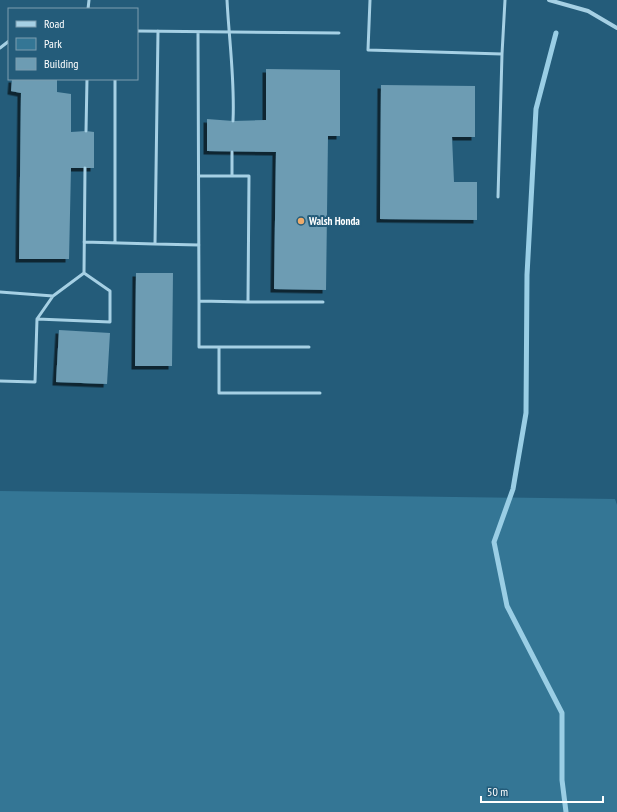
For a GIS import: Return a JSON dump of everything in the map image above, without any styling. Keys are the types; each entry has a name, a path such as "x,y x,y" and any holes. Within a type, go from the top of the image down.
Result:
{"street":[{"path":"549,0 588,11 617,28"}],"lane":[{"path":"227,0 228,32 234,94 233,121"},
{"path":"370,0 368,50 502,54"},
{"path":"498,197 505,0"},
{"path":"138,31 339,33"},
{"path":"155,244 158,31"},
{"path":"198,32 198,347 309,347"},
{"path":"0,48 8,42"},
{"path":"86,131 87,80"},
{"path":"115,242 116,80"},
{"path":"232,152 232,176"},
{"path":"84,273 85,168"},
{"path":"198,176 249,176 248,302"},
{"path":"84,242 198,245"},
{"path":"0,381 34,382 37,319 53,296 84,273"},
{"path":"37,319 110,322 110,291 84,273"},
{"path":"0,292 53,296"},
{"path":"198,301 323,302"},
{"path":"219,347 219,393 320,393"}],"green space":[{"path":"0,491 615,499 617,505 617,812 0,812"}],"building":[{"name":"Walsh Honda","path":"266,69 340,70 340,136 328,136 326,290 274,289 276,152 207,151 207,119 233,121 266,120"},
{"path":"12,80 57,80 57,92 71,94 71,132 94,132 94,168 71,168 69,259 19,259 21,93 11,91"},
{"path":"381,85 475,86 475,137 452,137 454,182 477,182 477,220 380,219"},
{"path":"136,273 173,273 172,366 135,366"},
{"path":"59,330 110,333 107,384 56,382"}],"waterway":[{"path":"556,33 536,109 527,275 526,413 513,489 494,542 507,606 562,713 562,780 566,812"}],"place":[{"name":"Walsh Honda","path":"301,221"}]}
